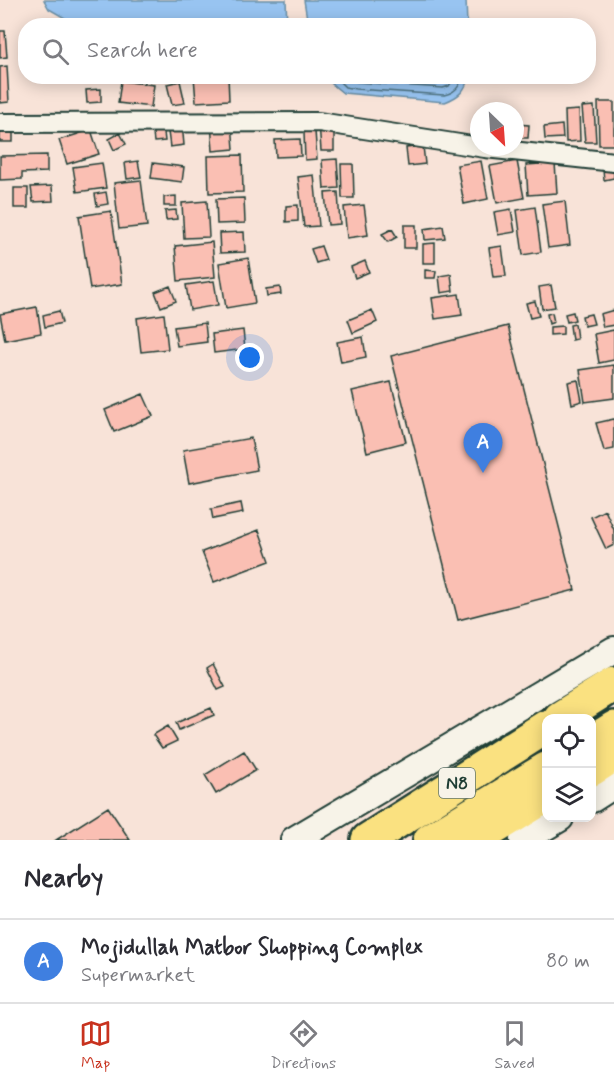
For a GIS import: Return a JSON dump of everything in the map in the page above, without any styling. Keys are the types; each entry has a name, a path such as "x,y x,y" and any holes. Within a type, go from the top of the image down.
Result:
{"highway":[{"path":"566,714 614,684"},
{"path":"596,739 614,728"},
{"name":"N8","path":"368,840 542,730"},
{"path":"593,768 614,755"},
{"name":"N8","path":"430,840 542,771"},
{"path":"475,840 542,798"}],"street":[{"path":"0,123 319,122 485,148 614,162"},
{"path":"294,840 614,650"},
{"path":"596,796 614,785"},
{"path":"523,840 553,822"}],"water":[{"path":"44,0 286,0 287,18 65,18 49,9"},
{"path":"304,0 466,0 467,18 307,18"},
{"path":"332,84 466,84 461,93 445,102 343,93"}],"building":[{"path":"0,31 5,31 7,57 0,58"},
{"path":"7,66 9,102 0,103 0,67"},
{"path":"121,84 154,85 151,107 118,103"},
{"path":"167,84 181,84 185,103 172,105"},
{"path":"195,84 228,84 229,100 196,102"},
{"path":"101,89 101,102 87,103 86,90"},
{"path":"598,102 614,102 614,145 599,145"},
{"path":"594,106 596,142 585,142 582,107"},
{"path":"579,110 580,141 566,142 565,111"},
{"path":"232,122 234,149 213,151 211,123"},
{"path":"319,122 334,128 334,151 321,151"},
{"path":"182,123 184,145 170,147 167,124"},
{"path":"163,124 165,141 154,142 152,125"},
{"path":"0,125 13,125 13,142 0,142"},
{"path":"524,125 529,125 528,138 524,138"},
{"path":"562,125 563,138 545,139 544,127"},
{"path":"91,130 99,154 67,164 59,140"},
{"path":"315,131 317,159 305,160 304,132"},
{"path":"120,133 126,144 114,150 109,139"},
{"path":"300,139 301,156 276,157 275,140"},
{"path":"423,146 425,164 408,166 406,148"},
{"path":"47,155 47,172 22,173 22,179 0,180 0,156"},
{"path":"242,155 243,192 209,193 208,156"},
{"path":"337,159 339,188 324,189 322,160"},
{"path":"138,161 141,177 127,179 125,163"},
{"path":"481,161 488,199 464,204 457,165"},
{"path":"517,161 524,198 497,203 490,166"},
{"path":"102,163 106,188 77,192 73,167"},
{"path":"153,163 184,167 182,182 151,178"},
{"path":"555,163 557,193 528,195 526,165"},
{"path":"341,164 353,164 354,198 342,198"},
{"path":"614,169 614,178 604,180 603,170"},
{"path":"314,175 319,226 304,227 298,177"},
{"path":"141,180 147,226 119,229 114,183"},
{"path":"52,186 53,201 33,202 31,187"},
{"path":"14,188 28,188 28,208 14,208"},
{"path":"106,192 108,204 97,206 95,194"},
{"path":"338,192 340,224 328,225 325,193"},
{"path":"176,196 176,206 164,206 164,197"},
{"path":"244,198 245,223 217,224 216,199"},
{"path":"207,201 209,237 184,238 182,203"},
{"path":"565,201 570,245 548,248 542,204"},
{"path":"298,205 298,221 286,222 286,206"},
{"path":"364,205 368,235 347,238 344,207"},
{"path":"535,207 541,252 523,255 517,210"},
{"path":"511,209 515,232 498,235 494,212"},
{"path":"176,210 177,219 166,220 165,211"},
{"path":"111,211 122,284 90,289 79,216"},
{"path":"404,225 416,225 416,248 404,248"},
{"path":"443,226 445,238 425,240 424,229"},
{"path":"392,229 397,237 388,242 382,234"},
{"path":"244,232 245,252 220,253 219,233"},
{"path":"212,242 215,277 178,281 175,246"},
{"path":"435,243 435,263 423,263 423,244"},
{"path":"321,246 326,260 316,263 311,249"},
{"path":"502,246 506,276 493,277 489,248"},
{"path":"248,258 255,303 226,308 219,263"},
{"path":"365,261 369,272 355,278 351,267"},
{"path":"425,270 436,271 435,278 425,278"},
{"path":"451,274 453,291 441,293 439,276"},
{"path":"214,281 218,305 190,310 186,285"},
{"path":"551,285 555,307 542,309 539,287"},
{"path":"170,286 176,301 161,307 155,292"},
{"path":"280,287 281,294 267,296 266,289"},
{"path":"459,294 462,315 435,319 432,298"},
{"path":"535,301 539,316 530,318 526,303"},
{"path":"37,307 41,333 5,340 0,314"},
{"path":"372,310 377,322 353,333 348,320"},
{"path":"614,310 614,325 603,327 600,314"},
{"path":"59,311 62,323 45,327 43,315"},
{"path":"573,312 575,320 567,322 565,314"},
{"path":"552,313 554,322 549,324 547,314"},
{"path":"164,314 168,349 141,352 137,318"},
{"path":"591,314 594,324 584,326 582,316"},
{"path":"205,323 207,342 177,346 174,327"},
{"path":"575,324 577,339 572,340 570,325"},
{"path":"508,326 575,590 458,620 391,356"},
{"path":"563,326 563,334 550,335 550,327"},
{"path":"243,330 245,349 214,353 212,334"},
{"path":"614,330 614,360 599,363 594,334"},
{"path":"363,337 366,357 341,362 337,342"},
{"path":"614,365 614,398 585,402 580,370"},
{"path":"578,380 582,401 572,404 568,382"},
{"path":"391,382 406,442 367,452 352,391"},
{"path":"143,394 153,416 114,432 105,410"},
{"path":"614,419 614,449 604,451 596,423"},
{"path":"251,438 257,470 189,483 183,450"},
{"path":"241,503 243,513 213,519 211,509"},
{"path":"605,510 614,530 614,545 606,549 591,517"},
{"path":"259,530 270,561 214,582 202,552"},
{"path":"213,664 225,687 218,690 207,668"},
{"path":"211,708 214,715 179,730 176,723"},
{"path":"168,726 177,741 162,748 153,735"},
{"path":"244,751 256,770 216,794 205,775"},
{"path":"108,807 130,840 56,840"}],"place":[{"name":"Mojidullah Matbor Shopping Complex","path":"483,473"}]}
